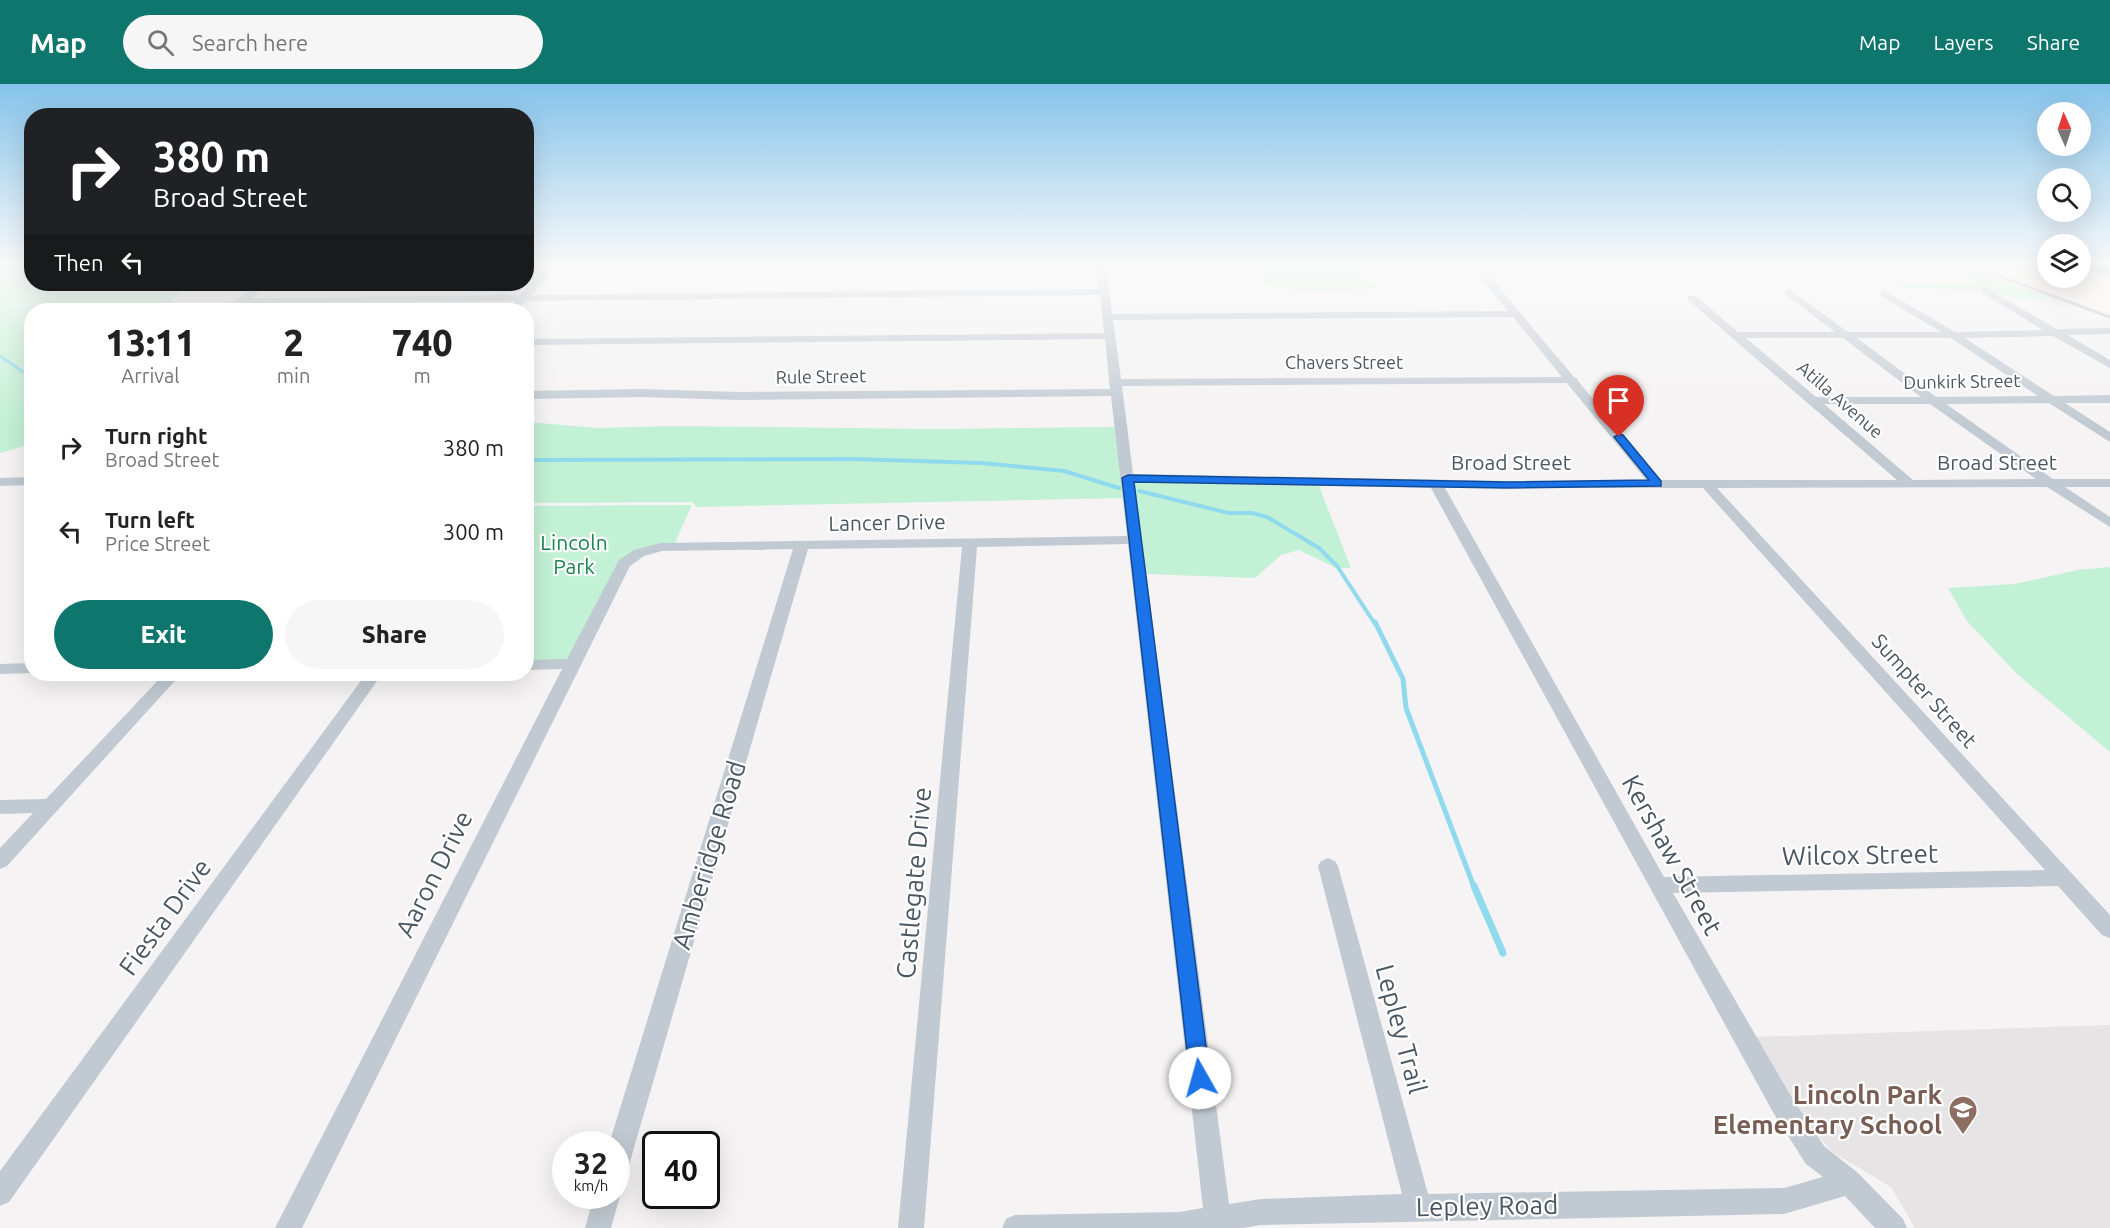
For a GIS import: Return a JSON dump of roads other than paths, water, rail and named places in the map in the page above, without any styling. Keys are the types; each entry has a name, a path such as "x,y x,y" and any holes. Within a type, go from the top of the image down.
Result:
{"street":[{"path":"1108,318 1218,1223"},
{"path":"1520,318 1657,484"},
{"name":"Atilla Avenue","path":"1717,318 1910,484"},
{"path":"1823,318 2049,483 2110,523"},
{"path":"1926,318 2110,438"},
{"path":"2031,318 2110,365"},
{"path":"1737,335 2110,331"},
{"path":"534,342 1110,336"},
{"name":"Chavers Street","path":"1116,387 1573,380"},
{"name":"Rule Street","path":"534,395 642,393 739,396 1116,387"},
{"name":"Dunkirk Street","path":"1814,401 2110,399"},
{"name":"Broad Street","path":"1128,478 1436,484 2110,483"},
{"path":"0,482 24,481"},
{"name":"Kershaw Street","path":"1436,484 1783,1106 1815,1155 1849,1182 1894,1228"},
{"name":"Sumpter Street","path":"1706,484 2110,929"},
{"name":"Lancer Drive","path":"639,553 661,547 1135,540"},
{"name":"Castlegate Drive","path":"911,1228 970,543"},
{"name":"Amberidge Road","path":"626,1131 802,545"},
{"name":"Aaron Drive","path":"288,1228 624,563 639,553"},
{"path":"534,665 573,664"},
{"path":"0,669 24,668"},
{"path":"0,861 166,681"},
{"name":"Fiesta Drive","path":"0,1193 369,681"},
{"path":"0,807 50,806"},
{"name":"Lepley Trail","path":"1328,866 1418,1206"},
{"name":"Wilcox Street","path":"1658,885 2064,878"},
{"name":"Lepley Road","path":"1015,1228 1218,1223 1261,1212 1418,1206 1784,1202 1849,1182"},
{"path":"598,1228 604,1209"}],"waterway":[{"path":"0,356 24,372"},
{"path":"534,460 853,459 981,463 1064,471 1119,488"},
{"path":"1139,491 1229,513 1252,513 1267,517 1319,548 1337,566 1375,624"},
{"path":"1375,622 1403,679 1406,708 1474,887"},
{"path":"1474,886 1503,953"}],"place":[{"name":"Lincoln Park Elementary School","path":"1963,1136"}],"park label":[{"name":"Lincoln Park","path":"574,555"}]}
